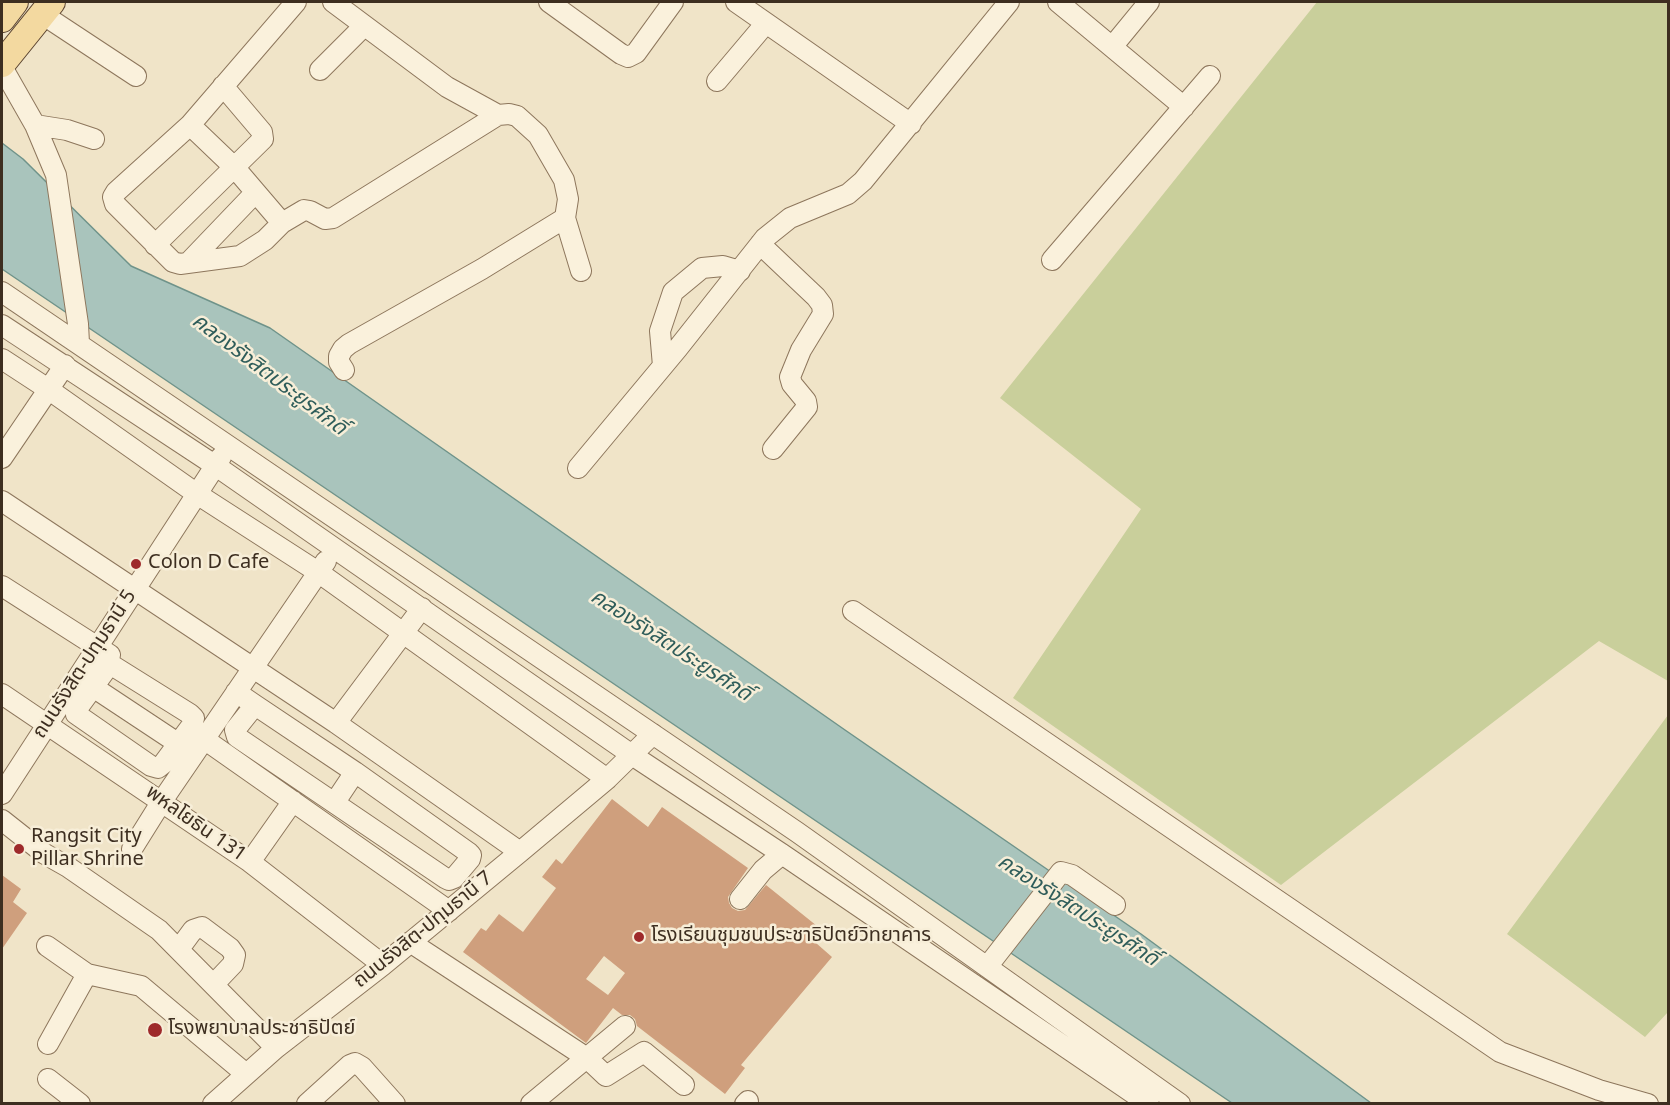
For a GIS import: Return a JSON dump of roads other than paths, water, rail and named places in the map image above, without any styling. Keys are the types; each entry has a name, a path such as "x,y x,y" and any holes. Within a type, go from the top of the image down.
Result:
{"main road":[{"path":"2,19 15,2"},
{"path":"2,66 47,8"}],"street":[{"path":"296,2 190,125 113,197 114,204 172,262 188,263 240,256 253,250 282,223 304,210 326,219 333,218 498,115 509,114 517,116 538,135 564,180 568,199 565,218 581,271"},
{"path":"333,2 447,87 498,115"},
{"path":"549,2 628,57 636,53 673,2"},
{"path":"736,2 911,124"},
{"path":"578,468 760,244 778,226 790,218 848,194 863,182 1009,2"},
{"path":"1058,2 1184,107"},
{"path":"1112,47 1149,2"},
{"path":"47,8 136,76"},
{"path":"717,81 766,23"},
{"path":"320,70 364,26"},
{"path":"2,66 35,125 56,175 78,334"},
{"path":"1052,260 1210,76"},
{"path":"155,245 263,139 263,136 223,86"},
{"path":"35,125 67,130 94,139"},
{"path":"190,125 235,168 282,223"},
{"path":"188,263 255,193"},
{"path":"344,370 339,362 339,356 349,344 482,269 565,218"},
{"path":"760,244 816,297 822,305 823,314 801,350 789,378 806,401 807,407 773,448"},
{"path":"663,366 660,331 673,292 702,268 723,267 740,271"},
{"path":"2,292 78,334 229,446 992,962 1164,1101"},
{"path":"2,325 216,466 632,755 1164,1101"},
{"path":"2,359 197,495 318,572 607,779"},
{"path":"2,458 64,365"},
{"name":"ถนนรังสิต-ปทุมธานี 5","path":"2,794 48,725 101,655 136,589 229,446"},
{"path":"2,501 336,723 520,852"},
{"path":"132,849 348,526"},
{"path":"2,586 194,718 194,722 179,744 164,764 158,768 151,766 76,714 77,709 93,687 101,655"},
{"path":"336,723 422,608"},
{"path":"853,611 1500,1052 1599,1090 1648,1104"},
{"path":"101,655 218,719"},
{"path":"93,687 179,744"},
{"path":"236,692 355,772 469,853 470,859 454,878 449,880 237,737 235,730 255,705"},
{"name":"พหลโยธิน 131","path":"2,694 250,862 383,965"},
{"name":"ถนนรังสิต-ปทุมธานี 7","path":"213,1104 276,1048 383,965 607,779 653,734"},
{"path":"204,739 448,911"},
{"path":"335,802 355,772"},
{"path":"250,862 293,801"},
{"path":"2,820 45,854 68,867 159,930 276,1048"},
{"path":"740,899 763,870 782,854"},
{"path":"992,962 1061,872 1067,873 1115,905"},
{"path":"179,949 194,930 202,927 230,948 235,955 233,964 214,984"},
{"path":"410,942 587,1058 606,1076 644,1052 684,1085"},
{"path":"47,946 87,974 141,986 246,1074"},
{"path":"48,1044 87,974"},
{"path":"531,1104 626,1026"},
{"path":"307,1104 350,1065 356,1063 395,1104"},
{"path":"48,1079 80,1104"}],"water":[{"name":"คลองรังสิตประยูรศักดิ์","path":"2,143 23,159 131,266 270,328 1141,934 1371,1103 1232,1103 2,269"}],"place":[{"name":"Colon D Cafe","path":"136,564"},
{"name":"Rangsit City Pillar Shrine","path":"19,849"},
{"name":"โรงเรียนชุมชนประชาธิปัตย์วิทยาคาร","path":"639,937"},
{"name":"โรงพยาบาลประชาธิปัตย์","path":"155,1030"}]}
